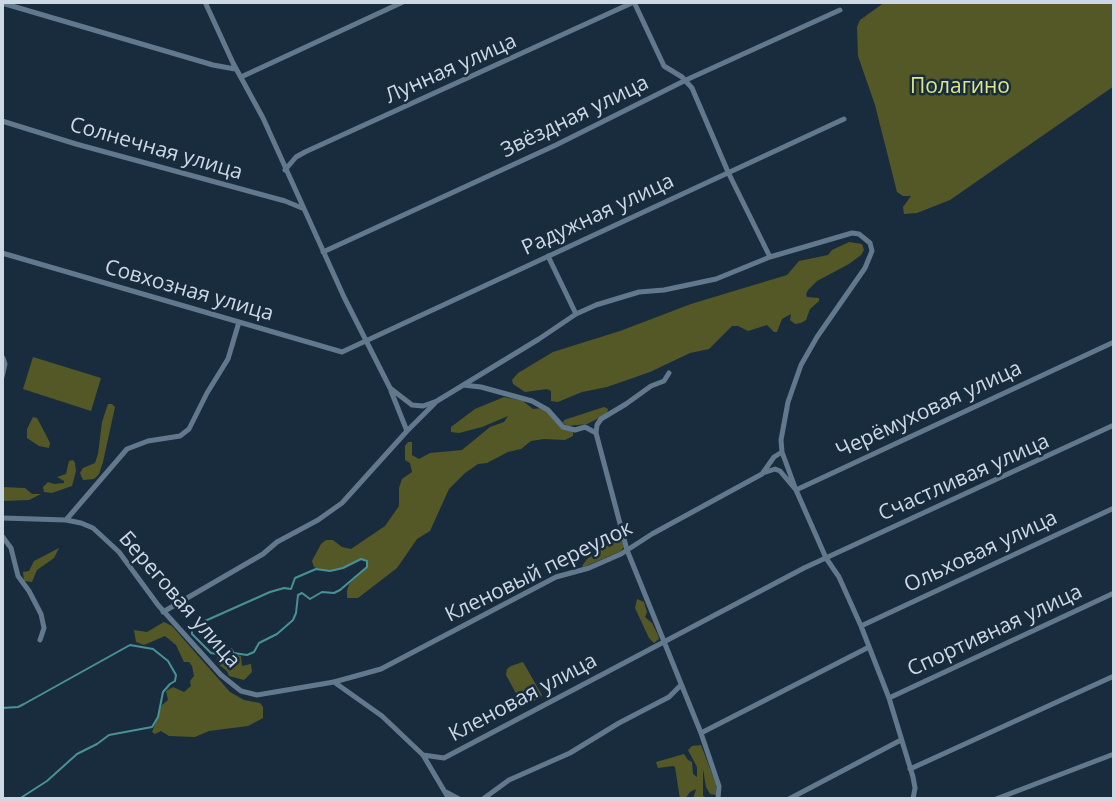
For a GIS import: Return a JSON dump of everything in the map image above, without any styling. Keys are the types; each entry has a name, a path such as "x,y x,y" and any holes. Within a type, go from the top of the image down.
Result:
{"street":[{"path":"205,2 263,118 302,208 390,388 407,431"},
{"path":"241,77 403,2"},
{"path":"634,2 664,66 686,80 694,92 728,172 770,257"},
{"name":"Лунная улица","path":"285,170 296,157 305,152 634,2"},
{"path":"2,3 213,65 236,68"},
{"name":"Звёздная улица","path":"323,252 840,10"},
{"name":"Радужная улица","path":"366,341 844,119"},
{"name":"Солнечная улица","path":"2,121 302,208"},
{"path":"285,201 292,186"},
{"path":"163,612 336,509 437,401 576,314 639,292 664,290 716,279 770,257 848,234 859,234 871,245 870,256 865,268 801,365 783,418 782,452 826,558 839,577 869,647 911,769 915,788 913,799"},
{"name":"Совхозная улица","path":"2,253 338,352 351,350 366,341"},
{"path":"548,256 576,314"},
{"path":"66,520 127,449 136,444 180,436 189,429 228,359 239,322"},
{"name":"Черёмуховая улица","path":"796,490 1114,342"},
{"path":"2,377 5,364 3,358"},
{"path":"669,373 664,381 650,386 601,419 596,433 627,550 701,733 719,786 718,799"},
{"path":"460,385 481,387 528,400 548,410 563,427 575,430 587,428 596,433"},
{"path":"390,388 412,405 423,406 437,401"},
{"name":"Счастливая улица","path":"664,640 826,558 1114,425"},
{"name":"Кленовый переулок","path":"249,694 271,693 381,669 556,577 595,565 627,550 763,472 774,457 782,452"},
{"path":"763,472 775,469 780,471 796,490"},
{"name":"Ольховая улица","path":"861,626 1114,508"},
{"name":"Береговая улица","path":"2,519 66,520 87,524 111,543 163,612 221,675 235,688 249,694"},
{"path":"2,536 11,548 18,576 41,614 44,628 40,640"},
{"name":"Спортивная улица","path":"888,698 1114,593"},
{"name":"Кленовая улица","path":"423,755 444,758 664,640"},
{"path":"701,733 869,647"},
{"path":"911,769 1114,676"},
{"path":"334,681 387,720 423,755 449,799"},
{"path":"483,799 509,780 570,753 669,697 680,686"},
{"path":"789,799 901,740"},
{"path":"996,799 1114,754"},
{"path":"443,791 459,799"}],"green space":[{"name":"Полагино","path":"885,2 1114,2 1114,86 950,200 917,213 904,214 903,207 911,196 903,196 897,192 875,105 858,56 857,27 860,20"},
{"path":"849,242 862,244 864,250 849,264 817,281 808,290 807,297 819,298 819,301 801,323 795,324 790,320 791,314 782,319 777,332 767,325 748,331 732,326 709,349 690,353 650,372 558,402 551,401 551,391 547,389 525,392 513,384 512,380 518,373 553,352 620,331 691,304 787,275 799,261 828,255 832,250"},
{"path":"33,357 101,378 91,411 23,389"},
{"path":"504,397 523,401 533,409 543,408 573,432 573,436 565,440 531,441 521,449 478,464 465,473 449,489 430,531 417,539 397,568 358,598 347,598 349,584 367,567 367,561 360,559 348,566 323,571 314,567 312,561 321,544 326,540 333,540 342,547 351,549 385,526 399,506 402,479 412,472 410,463 405,460 405,446 408,442 412,442 412,455 419,459 430,453 462,450 490,427 504,422 508,416 459,433 451,432 451,427 475,409"},
{"path":"108,404 115,407 103,462 94,479 83,480 80,473 83,468 95,463 98,454 102,422"},
{"path":"604,407 608,409 607,414 587,424 568,426 563,423 564,420"},
{"path":"33,417 37,418 46,435 49,448 39,446 27,438 27,429"},
{"path":"73,460 76,471 72,486 52,493 44,492 43,487 48,482 64,483 57,477 66,474 69,461"},
{"path":"2,487 25,488 32,494 41,494 29,500 2,501"},
{"path":"616,536 622,540 624,547 621,551 582,566 587,559 615,540"},
{"path":"59,548 54,558 37,570 32,582 24,581 23,572 29,571 34,561"},
{"path":"637,599 644,602 647,612 645,617 652,623 658,635 659,639 654,643 635,608"},
{"path":"164,622 172,626 230,692 244,700 260,703 263,707 263,718 248,726 209,731 195,737 152,732 162,705 168,700 166,691 173,687 184,692 191,686 190,681 194,676 192,666 189,662 184,662 176,645 165,636 144,645 136,642 134,630 147,632"},
{"path":"229,652 241,656 242,666 251,664 252,672 244,680 229,676 218,664 217,656"},
{"path":"523,662 542,695 523,706 506,675 507,669"},
{"path":"701,745 716,784 716,795 710,794 706,787 703,769 703,796 708,799 693,799 696,789 685,799 680,799 675,767 658,768 656,762 684,754 692,762 693,774 697,777 697,767 688,750 692,746"}],"waterway":[{"path":"361,559 367,561 367,567 340,590 334,593 322,592 310,599 302,593 298,595 293,620 277,634 259,643 254,652 247,655 234,653 231,649 223,655 211,653 192,634 192,628 196,625 270,592 291,589 295,578 316,569 330,571 343,568 361,559"},
{"path":"2,708 18,707 130,645 153,649 168,661 176,675 175,681 163,692 158,717 152,727 109,735 77,754 47,781 19,799"}]}
